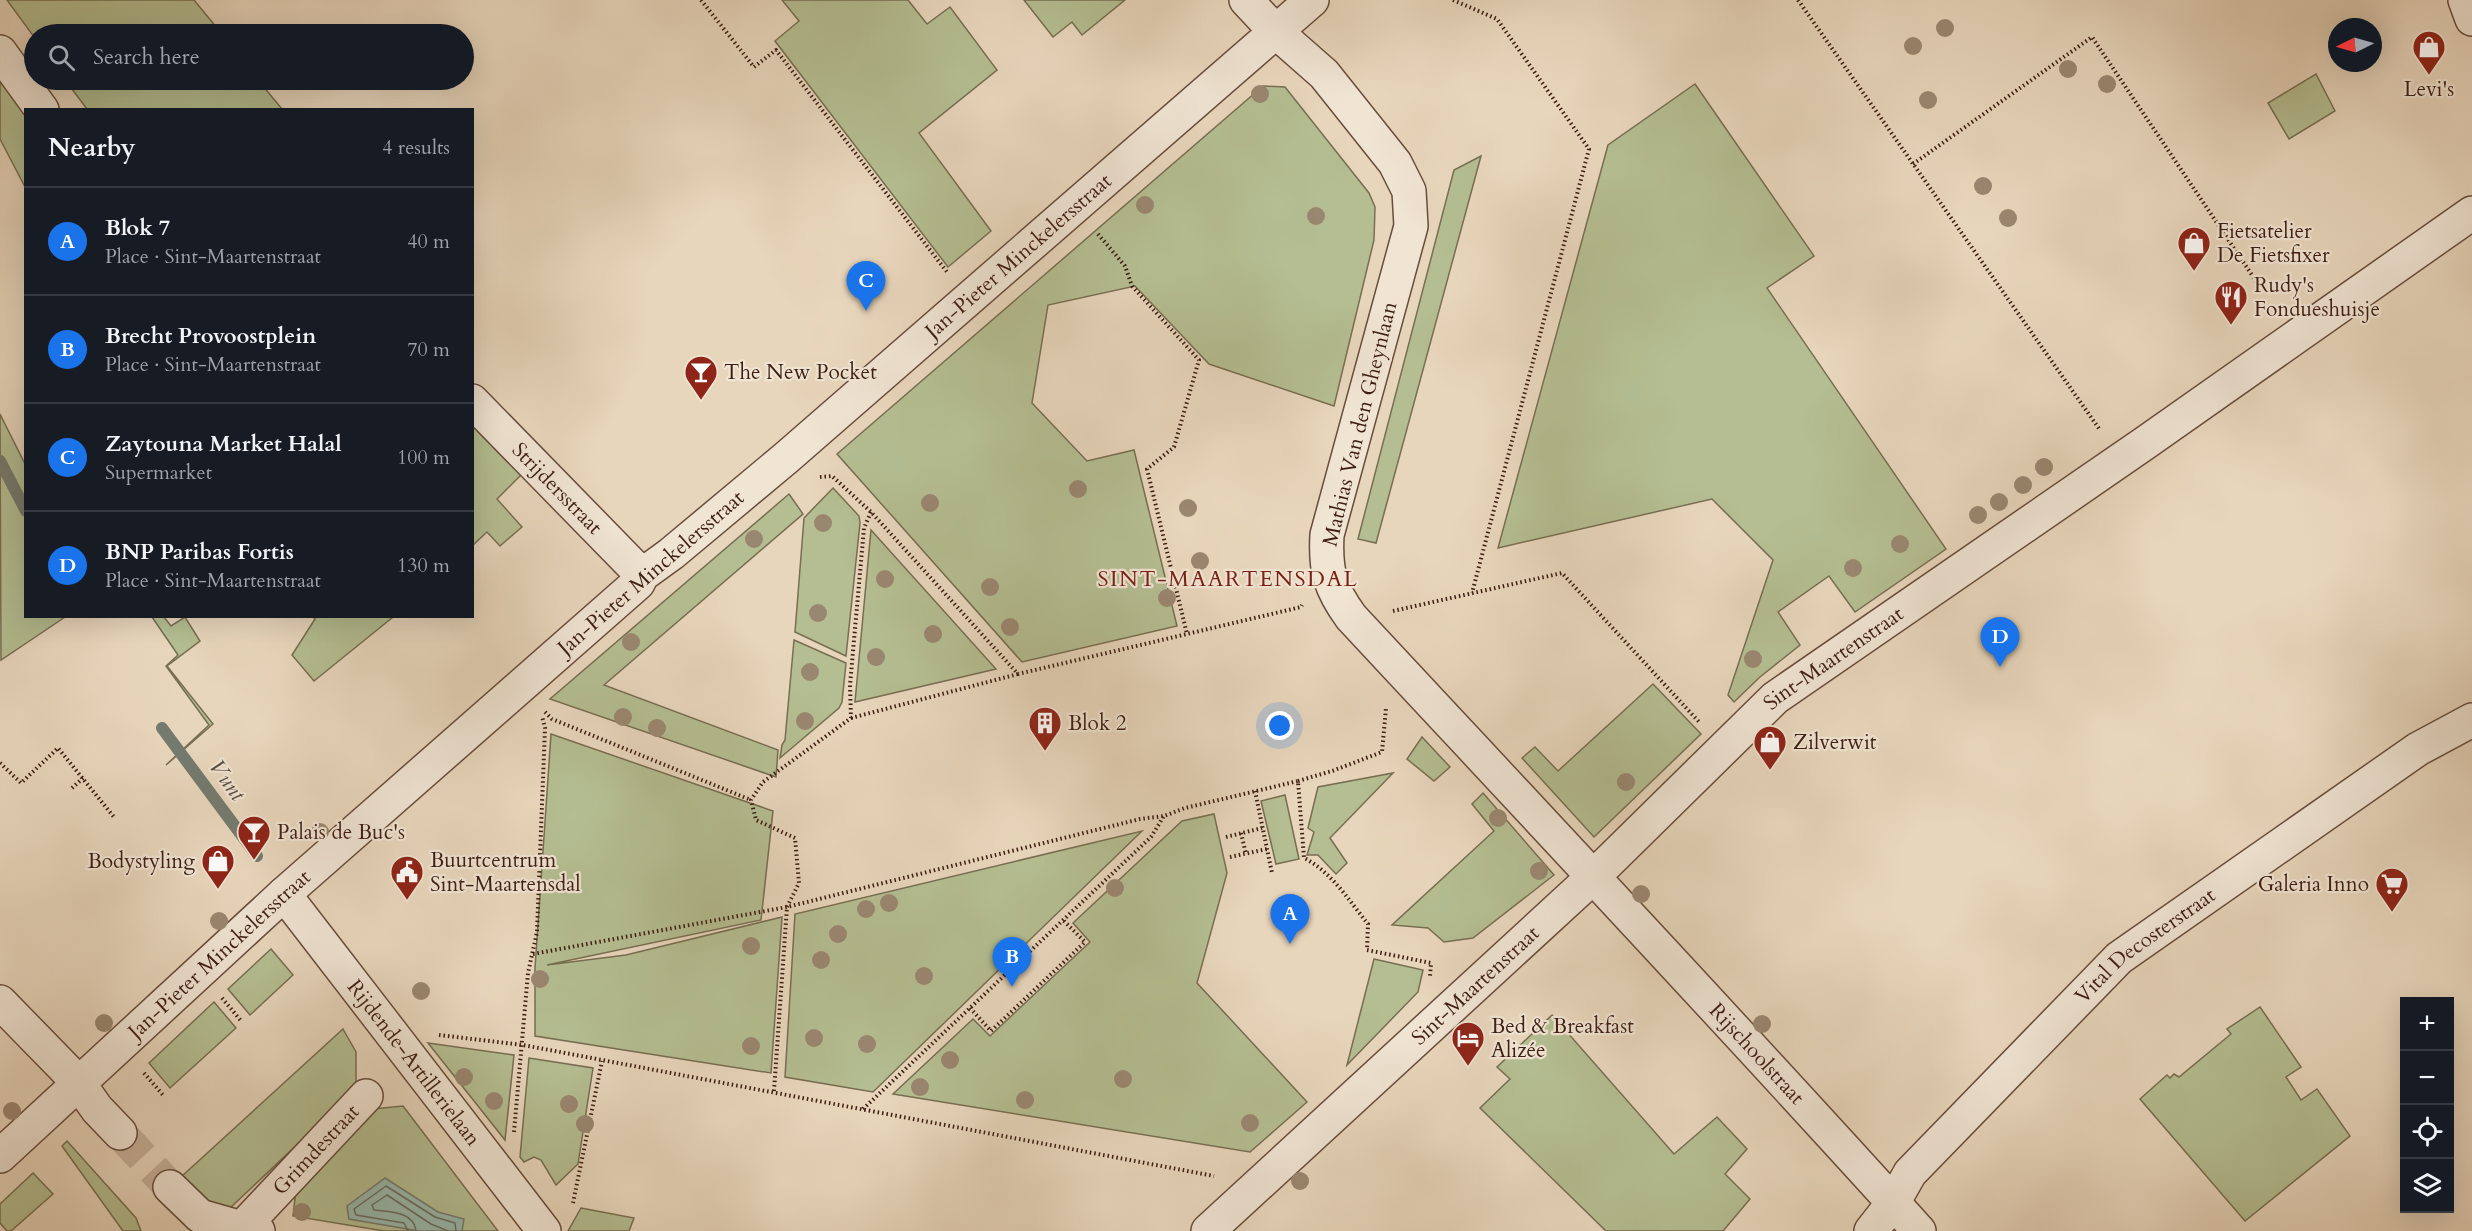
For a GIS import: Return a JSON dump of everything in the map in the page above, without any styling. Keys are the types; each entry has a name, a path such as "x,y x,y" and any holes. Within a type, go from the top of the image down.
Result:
{"street":[{"name":"Mathias Van den Gheynlaan","path":"1246,0 1275,31 1324,74 1395,163 1409,191 1411,226 1327,535 1327,569 1330,582 1338,600 1351,617 1593,877"},
{"name":"Jan-Pieter Minckelersstraat","path":"0,1156 284,894 638,583 642,575 671,554 786,458 1312,0"},
{"path":"2464,0 2472,19"},
{"path":"0,52 24,85"},
{"path":"28,90 41,108"},
{"name":"Sint-Maartenstraat","path":"1208,1231 1593,877 1775,698 2133,452 2472,213"},
{"name":"Strijdersstraat","path":"474,403 642,575"},
{"name":"Vital Decosterstraat","path":"1870,1231 1893,1203 1910,1173 2119,958 2408,756 2472,720"},
{"name":"Rijschoolstraat","path":"1593,877 1726,1017 1919,1231"},
{"name":"Rijdende-Artillerielaan","path":"284,894 544,1231"},
{"path":"0,1002 78,1082 97,1109 120,1133"},
{"name":"Grimdestraat","path":"170,1187 200,1216 250,1230 366,1096"}],"path":[{"path":"701,0 754,67 776,50 947,273"},
{"path":"1453,0 1497,19 1589,149 1472,593"},
{"path":"1798,0 1913,164 2133,452"},
{"path":"1913,164 2092,37 2260,287"},
{"path":"1092,227 1125,266 1132,286 1198,360 1174,447 1147,470 1187,634"},
{"path":"786,458 801,478 832,476 871,512 1018,675"},
{"path":"851,718 850,685 864,528 871,512"},
{"path":"1386,613 1562,573 1701,724"},
{"path":"774,1091 788,907 799,883 795,838 756,820 751,800 763,782 851,718 1301,607 1307,590 1330,582"},
{"path":"533,954 788,907 1140,819 1164,816 1185,808 1298,781 1382,752 1386,705"},
{"path":"513,1143 528,973 537,932 545,728 539,706 552,718 751,800"},
{"path":"0,763 21,783 58,748 114,817"},
{"path":"72,788 83,778"},
{"path":"1298,781 1304,858 1313,862 1339,888 1368,924 1367,950 1431,963 1430,981"},
{"path":"1255,791 1272,873"},
{"path":"863,1109 1151,837 1164,816"},
{"path":"1226,837 1262,828"},
{"path":"1241,833 1246,854"},
{"path":"1230,857 1267,849"},
{"path":"970,1008 991,1031 1000,1023 1085,942 1063,920"},
{"path":"218,993 242,1022"},
{"path":"434,1034 523,1045 1219,1177"},
{"path":"573,1203 602,1061"},
{"path":"139,1068 163,1095"}],"green space":[{"path":"7,0 194,0 214,24 25,24"},
{"path":"782,0 908,0 927,24 950,7 997,70 919,133 991,231 948,267 775,41 799,21"},
{"path":"1024,0 1125,0 1082,35 1072,22 1053,37"},
{"path":"0,71 25,108 24,185 0,139"},
{"path":"2316,74 2335,111 2289,139 2268,103"},
{"path":"1695,84 1814,256 1767,288 1946,549 1855,612 1829,576 1778,612 1800,645 1760,677 1734,702 1728,695 1773,560 1712,499 1498,548 1608,145"},
{"path":"1263,86 1285,87 1369,193 1375,207 1374,240 1334,406 1209,364 1135,286 1048,305 1032,403 1087,461 1134,450 1177,626 1022,662 837,454"},
{"path":"73,90 266,90 281,108 86,108"},
{"path":"1481,156 1376,543 1358,539 1454,170"},
{"path":"0,414 24,462 24,618 64,618 1,660"},
{"path":"474,420 526,470 497,499 522,527 500,546 487,532 474,544"},
{"path":"833,488 859,516 860,523 846,656 795,632 804,518"},
{"path":"789,494 803,514 604,685 778,750 776,777 550,699"},
{"path":"871,530 996,669 855,702"},
{"path":"153,618 165,618 171,626 186,618 200,641 167,666 213,724 166,765 209,725 166,666 178,655"},
{"path":"392,618 314,681 292,655 315,619"},
{"path":"794,640 846,663 842,702 839,708 780,758 785,740"},
{"path":"1653,684 1701,734 1594,837 1522,758 1535,747 1558,771"},
{"path":"551,734 773,811 761,920 547,965 626,955 782,917 771,1073 535,1036 535,968"},
{"path":"1422,737 1450,767 1434,781 1407,759"},
{"path":"1393,773 1330,838 1347,863 1336,874 1318,855 1307,855 1314,832 1308,828 1318,787"},
{"path":"1483,793 1554,875 1473,938 1444,942 1428,928 1392,925 1494,831 1472,804"},
{"path":"1285,795 1299,859 1276,864 1261,801"},
{"path":"1214,814 1227,873 1197,983 1307,1102 1250,1152 893,1094 973,1019 990,1036 1090,942 1073,923 1182,821"},
{"path":"1142,831 873,1092 785,1077 795,914"},
{"path":"271,949 293,975 250,1015 228,989"},
{"path":"1374,959 1423,970 1418,992 1347,1065"},
{"path":"214,1002 236,1028 170,1088 149,1063"},
{"path":"2260,1007 2301,1067 2286,1077 2301,1100 2317,1089 2350,1136 2245,1221 2140,1099 2167,1075 2170,1078 2174,1074 2179,1077 2231,1034 2227,1029"},
{"path":"1552,1015 1674,1154 1717,1117 1747,1149 1725,1174 1750,1199 1723,1231 1606,1231 1480,1108 1510,1079 1497,1067"},
{"path":"343,1029 356,1052 356,1089 229,1209 207,1205 181,1177"},
{"path":"428,1043 514,1055 505,1140"},
{"path":"529,1058 593,1068 578,1164 556,1185 541,1160 534,1157 524,1162 520,1157"},
{"path":"403,1106 498,1231 384,1231 293,1216 297,1181 372,1109"},
{"path":"67,1141 136,1218 141,1231 123,1231 62,1146"},
{"path":"33,1173 53,1194 11,1231 7,1231 0,1223 0,1204"},
{"path":"581,1208 634,1218 629,1231 568,1231"}],"water":[{"path":"385,1178 438,1212 464,1219 462,1231 419,1231 349,1219 347,1206"}],"waterway":[{"name":"Vunt","path":"0,461 24,507"},
{"name":"Vunt","path":"162,728 257,856"}],"tunnel":[{"path":"120,1133 170,1187"}],"place":[{"name":"Levi's","path":"2429,76"},
{"name":"Fietsatelier De Fietsfixer","path":"2194,272"},
{"name":"Zaytouna Market Halal","path":"866,311"},
{"name":"Rudy's Fondueshuisje","path":"2231,326"},
{"name":"The New Pocket","path":"701,401"},
{"name":"BNP Paribas Fortis","path":"2000,667"},
{"name":"Blok 2","path":"1045,752"},
{"name":"Zilverwit","path":"1770,771"},
{"name":"Palais de Buc's","path":"254,861"},
{"name":"Bodystyling","path":"218,890"},
{"name":"Buurtcentrum Sint-Maartensdal","path":"407,901"},
{"name":"Galeria Inno","path":"2392,913"},
{"name":"Blok 7","path":"1290,944"},
{"name":"Brecht Provoostplein","path":"1012,987"},
{"name":"Bed & Breakfast Alizée","path":"1468,1067"}],"district":[{"name":"SINT-MAARTENSDAL","path":"1228,579"}]}
